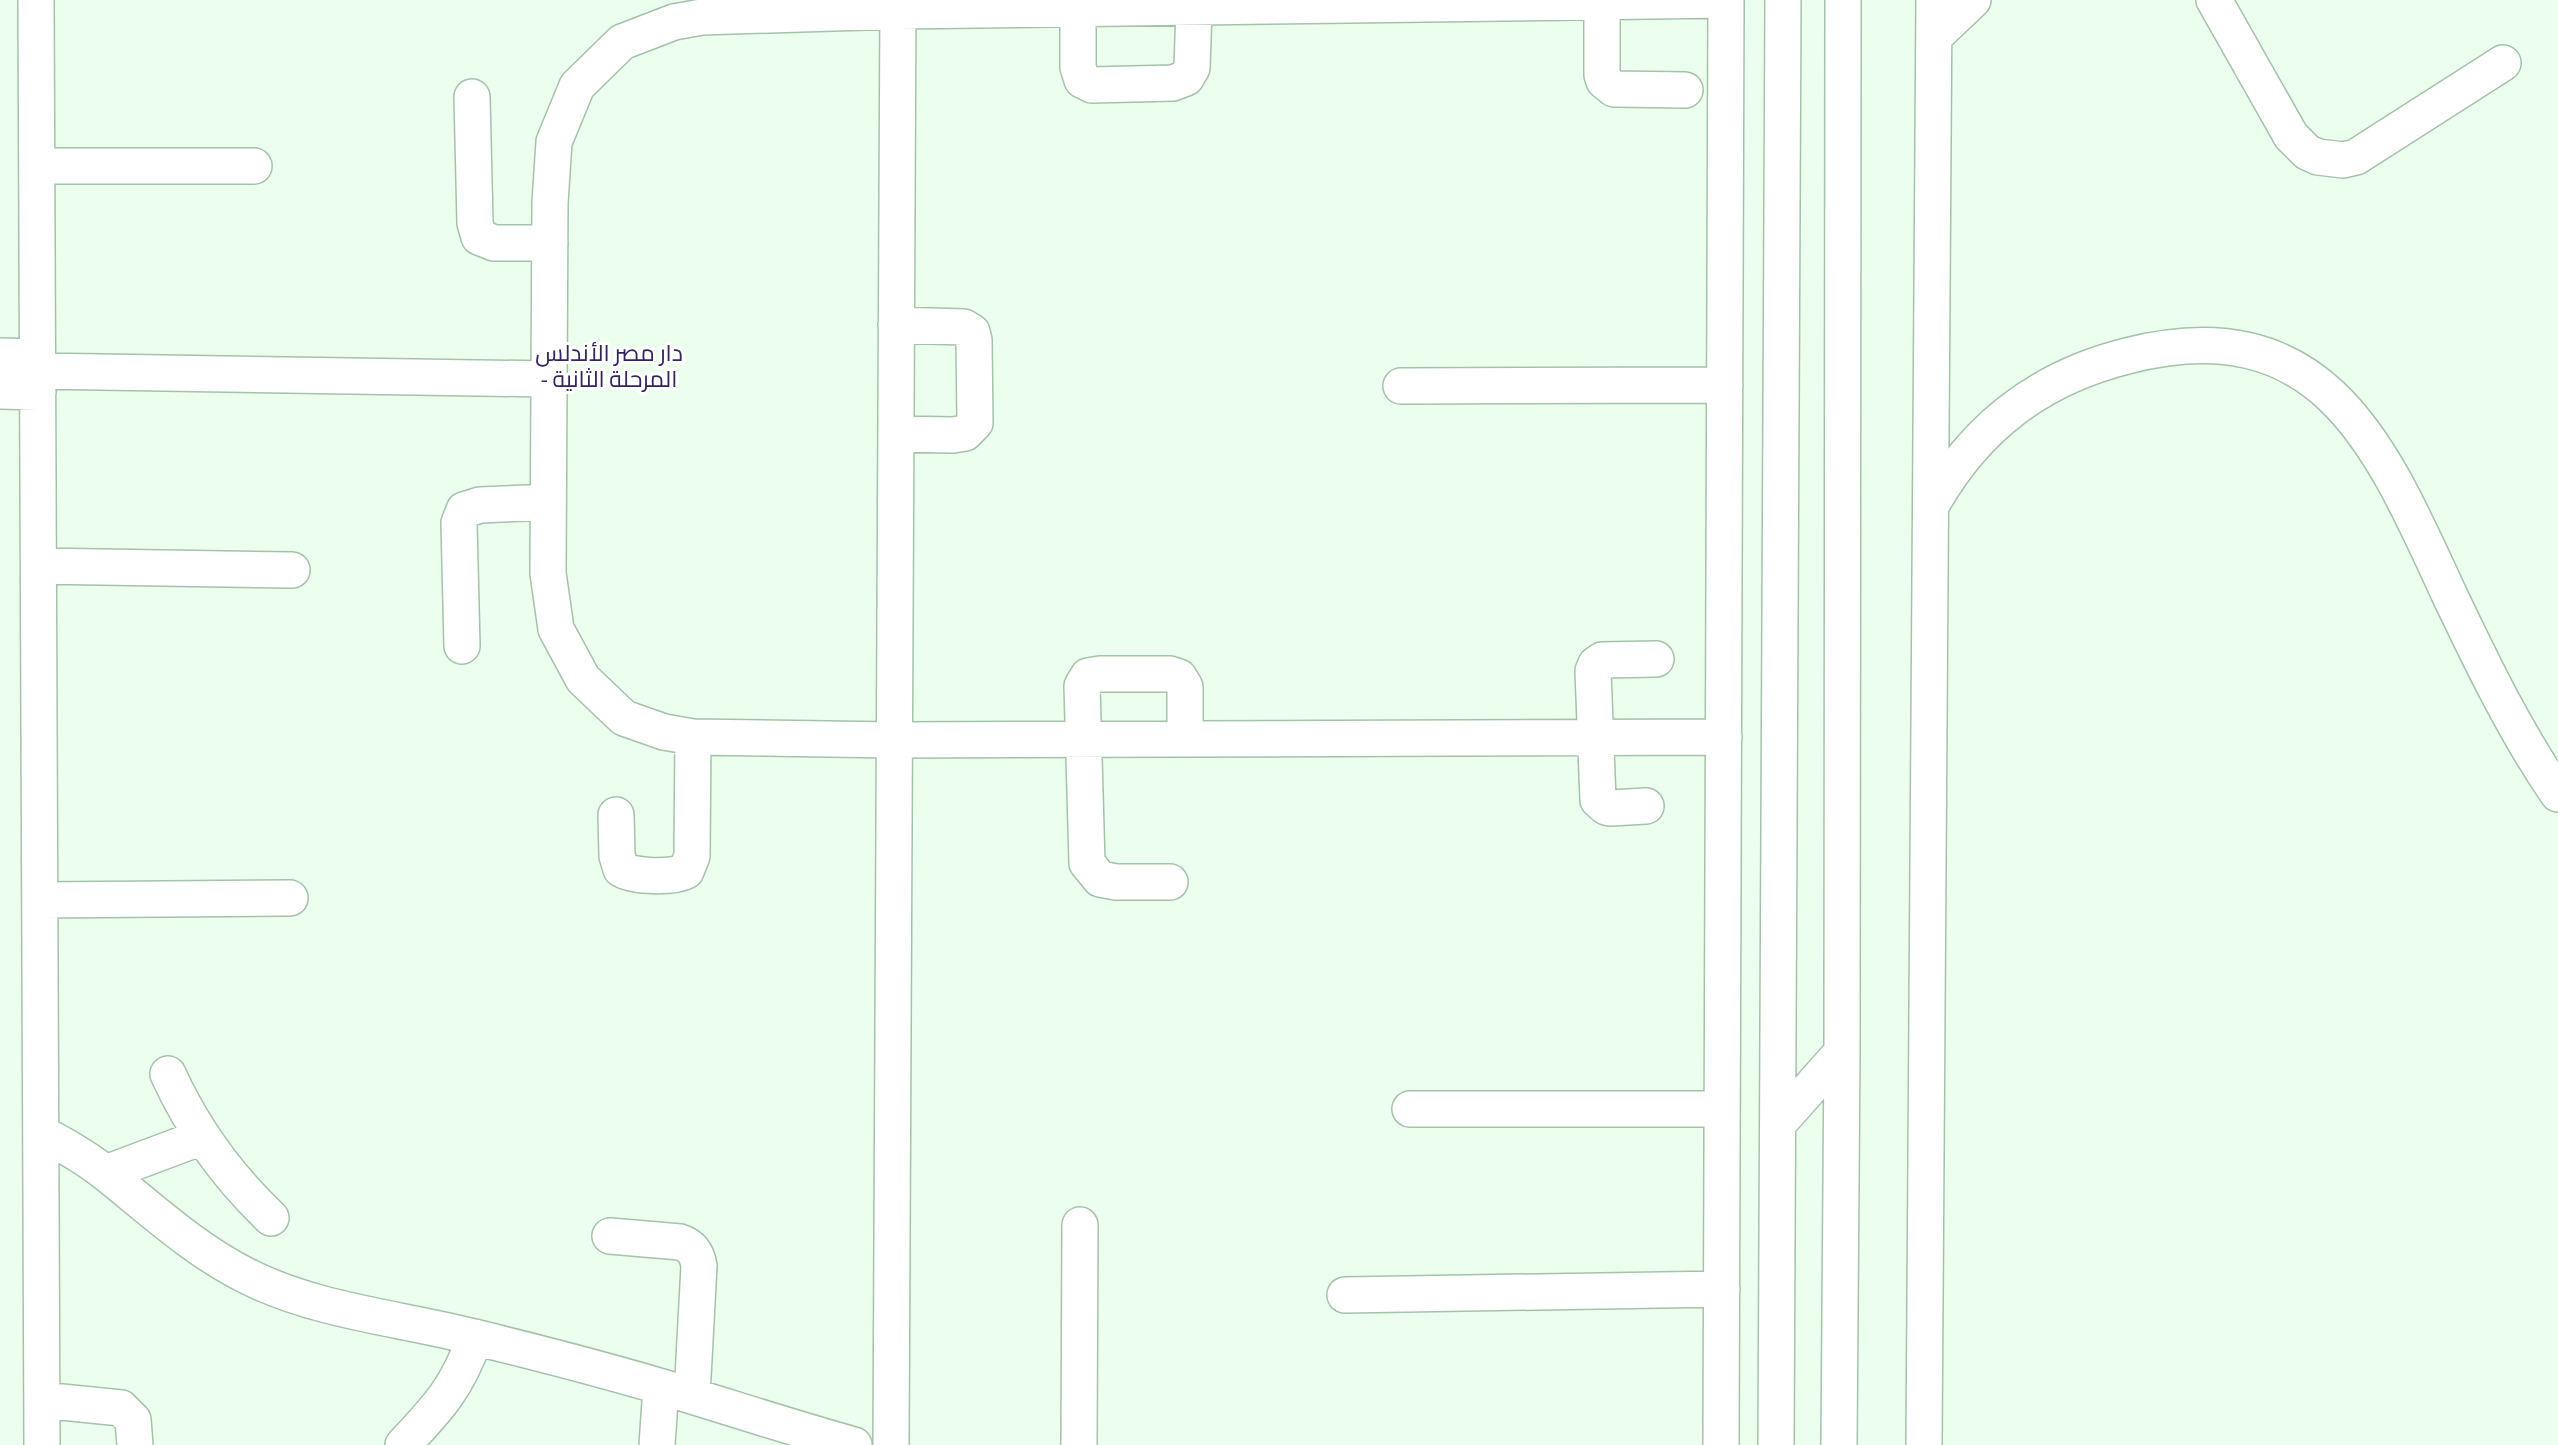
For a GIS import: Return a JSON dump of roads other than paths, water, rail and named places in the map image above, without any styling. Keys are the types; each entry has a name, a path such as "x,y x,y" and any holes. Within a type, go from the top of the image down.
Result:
{"street":[{"path":"36,0 42,1445"},
{"path":"1721,1445 1724,737 1726,0 1194,8 702,8 622,42 577,86 554,142 550,243 548,573 556,629 583,679 624,718 664,732 693,737 894,740 1724,737"},
{"path":"1776,1445 1783,0"},
{"path":"1839,1445 1843,0"},
{"path":"1924,1445 1934,0"},
{"path":"1934,37 1973,0"},
{"path":"2214,0 2291,136 2307,152 2329,160 2343,160 2368,150 2503,63"},
{"path":"1602,1 1601,69 1608,86 1614,89 1685,90"},
{"path":"891,1445 898,6"},
{"path":"1086,6 1078,67 1082,80 1092,85 1173,83 1186,78 1192,68 1194,8"},
{"path":"472,97 475,223 479,237 494,243 550,243"},
{"path":"37,166 254,166"},
{"path":"896,325 964,327 972,332 975,423 965,433 953,435 896,434"},
{"path":"1931,506 1955,467 1984,432 2020,404 2080,371 2146,351 2203,345 2250,351 2295,368 2334,396 2383,462 2418,527 2497,689 2558,793"},
{"path":"0,356 38,373 549,379"},
{"path":"0,391 38,373"},
{"path":"1401,386 1725,385"},
{"path":"462,646 459,523 464,510 480,505 547,502"},
{"path":"39,566 292,570"},
{"path":"1646,806 1611,808 1601,804 1597,795 1593,671 1601,660 1656,659"},
{"path":"1170,882 1116,882 1100,879 1087,863 1082,686 1088,676 1100,674 1170,674 1179,677 1185,687 1185,739"},
{"path":"615,816 617,856 621,869 633,874 675,875 686,871 692,856 693,737"},
{"path":"40,900 290,898"},
{"path":"1778,1124 1842,1052"},
{"path":"168,1074 202,1137 234,1180 271,1218"},
{"path":"1410,1109 1722,1109"},
{"path":"41,1133 106,1173 211,1256 248,1277 288,1293 328,1305 475,1337 677,1392 854,1445"},
{"path":"106,1173 202,1137"},
{"path":"1079,1445 1080,1225"},
{"path":"610,1236 680,1242 692,1248 699,1266 677,1392 657,1445"},
{"path":"1345,1295 1722,1289"},
{"path":"403,1445 442,1404 456,1383 475,1337"},
{"path":"42,1400 121,1408 133,1420 135,1445"}],"district":[{"name":"دار مصر الأندلس - المرحلة الثانية","path":"609,366"}]}
